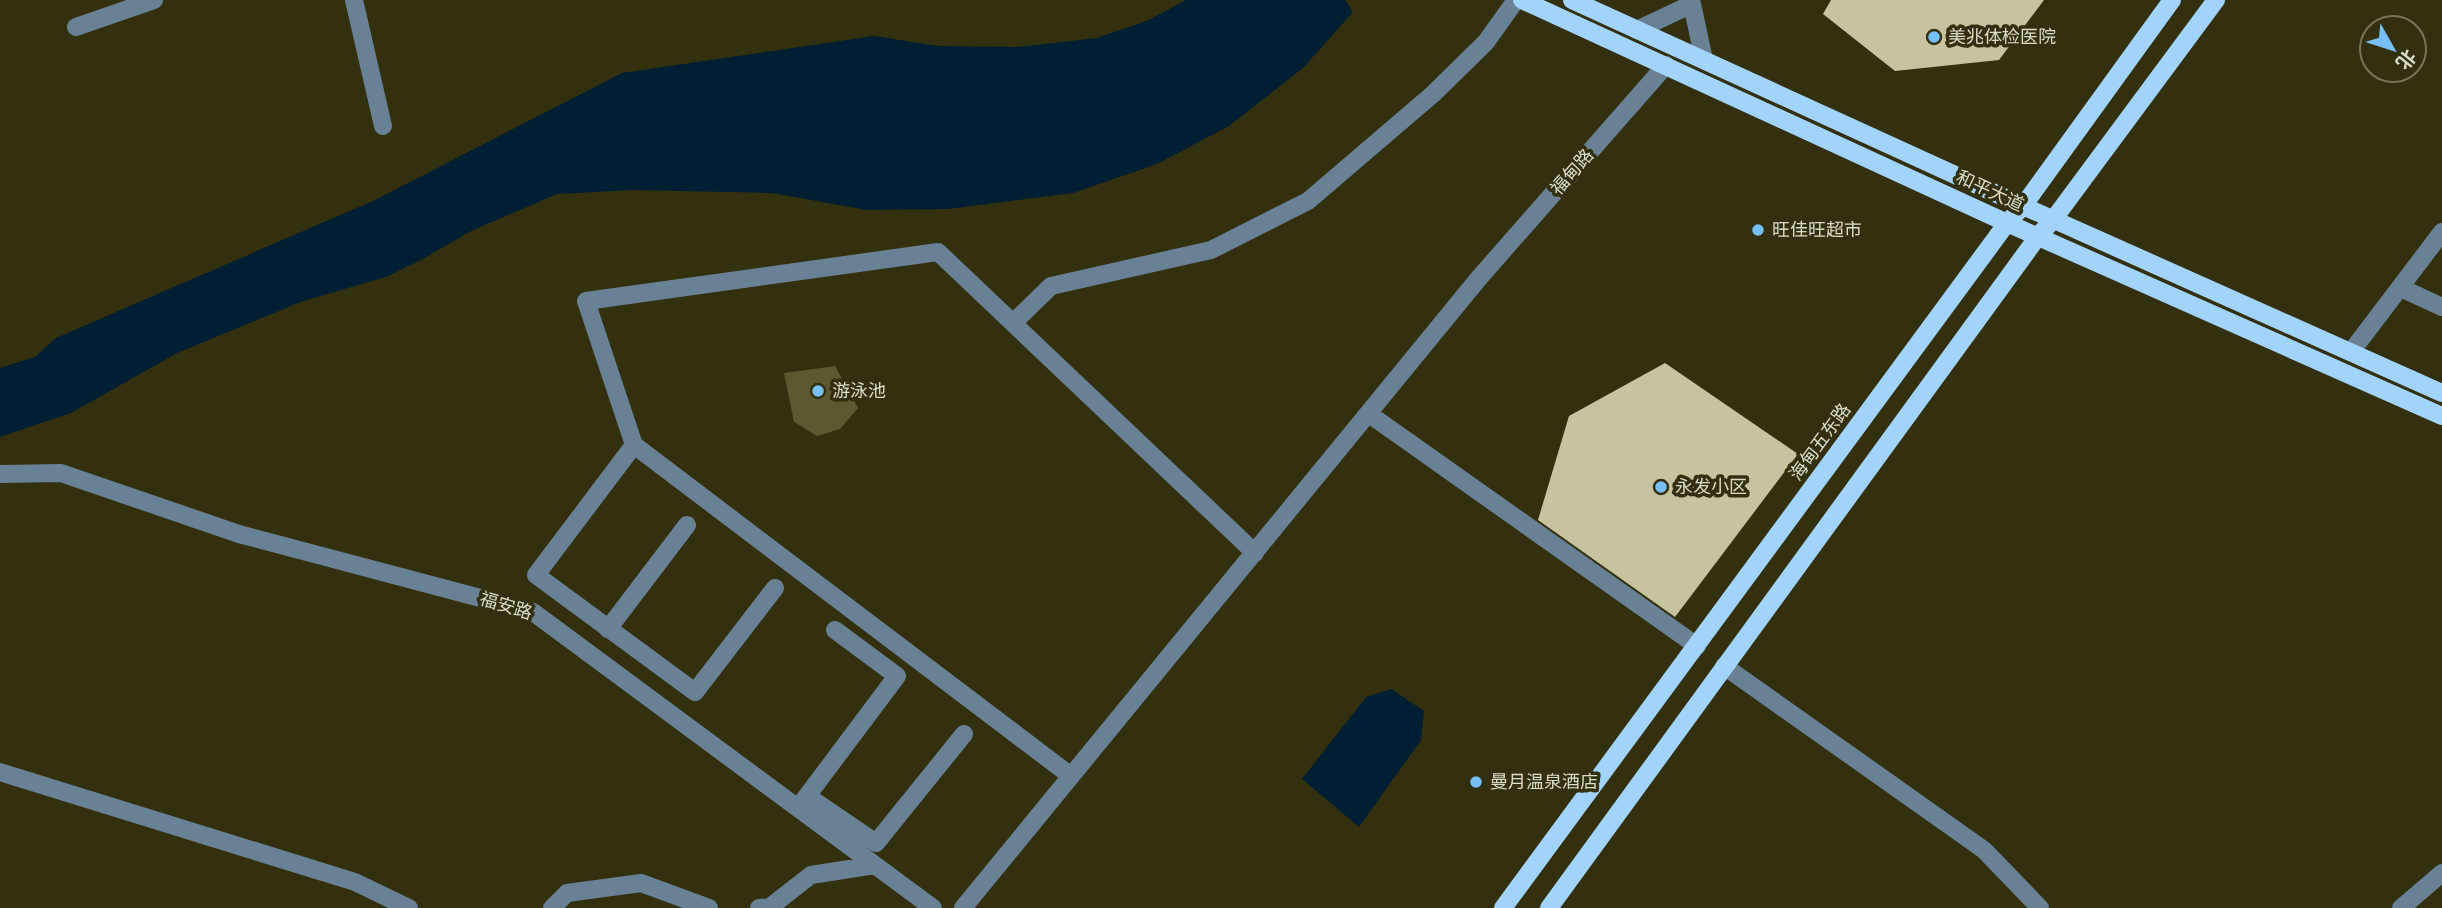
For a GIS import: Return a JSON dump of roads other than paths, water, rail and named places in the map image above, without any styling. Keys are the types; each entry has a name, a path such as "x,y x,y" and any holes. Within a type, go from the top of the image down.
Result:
{"main road":[{"name":"和平大道","path":"1522,0 2007,223 2442,416"},
{"name":"和平大道","path":"1572,0 2053,220 2442,393"},
{"name":"海甸五东路","path":"1503,908 2007,223 2023,206 2172,0"},
{"path":"1549,908 2039,235 2053,220 2216,0"}],"street":[{"path":"76,27 154,0"},
{"path":"354,0 383,126"},
{"path":"1013,323 1051,286 1212,250 1308,201 1433,94 1486,42 1516,0"},
{"path":"1637,30 1693,2 1704,60"},
{"name":"福甸路","path":"962,908 1479,278 1666,65"},
{"path":"2351,352 2442,232"},
{"path":"1071,776 634,445 586,301 939,252 1255,553"},
{"path":"2401,288 2442,307"},
{"path":"1369,414 1697,646"},
{"path":"634,445 536,575 695,692 775,588"},
{"name":"福安路","path":"1,476 61,473 239,534 533,612 803,802 875,865 933,908"},
{"path":"608,629 687,525"},
{"path":"835,630 897,676 803,802 876,843 964,734"},
{"path":"1724,666 1984,850 2040,908"},
{"path":"0,772 355,882 409,908"},
{"path":"759,908 770,907 811,875 875,865"},
{"path":"2402,908 2442,873"},
{"path":"552,908 567,893 640,883 709,908"}],"water":[{"path":"1186,0 1345,0 1353,12 1303,68 1229,126 1157,164 1073,193 948,209 867,210 772,193 633,190 557,194 473,230 386,277 303,301 177,353 71,413 0,437 0,368 35,357 56,338 375,200 622,73 874,36 938,46 1019,47 1097,38 1149,20"},
{"path":"1391,689 1424,711 1421,740 1359,827 1302,779 1366,697"}],"place":[{"name":"美兆体检医院","path":"1934,37"},
{"name":"旺佳旺超市","path":"1758,230"},
{"name":"游泳池","path":"818,391"},
{"name":"永发小区","path":"1661,487"},
{"name":"曼月温泉酒店","path":"1476,782"}]}
